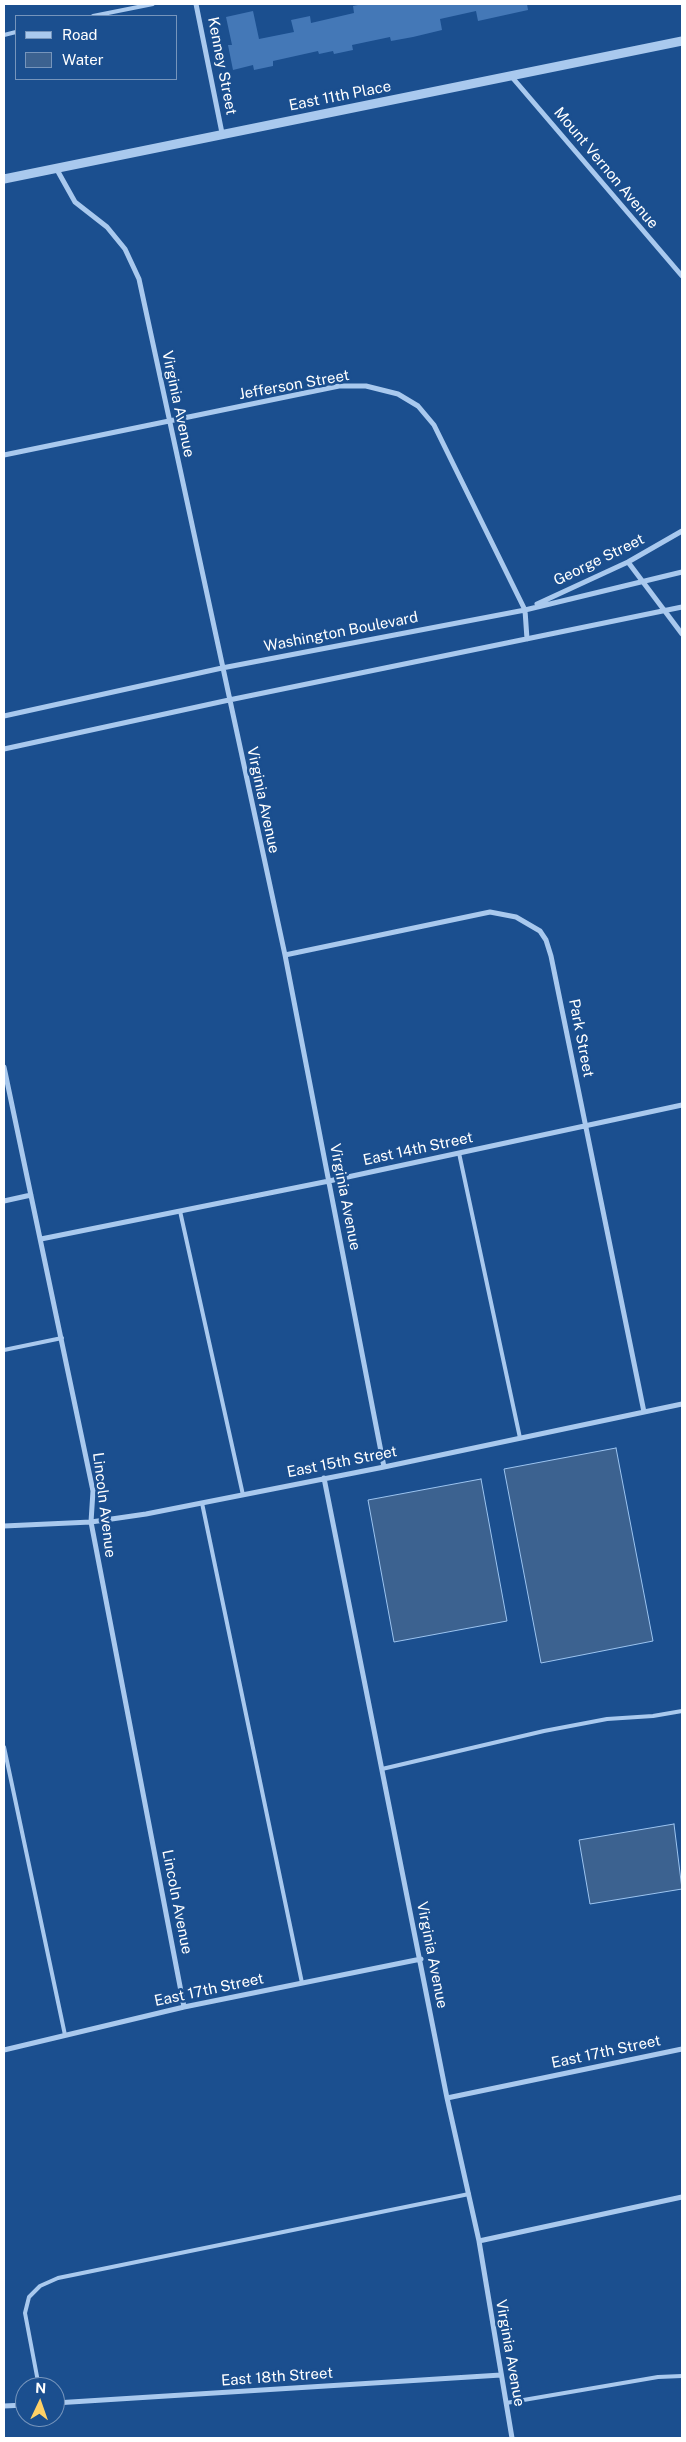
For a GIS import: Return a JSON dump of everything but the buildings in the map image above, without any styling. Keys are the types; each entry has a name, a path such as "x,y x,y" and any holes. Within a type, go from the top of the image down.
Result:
{"street":[{"name":"Kenney Street","path":"196,4 222,133"},
{"name":"East 11th Place","path":"4,179 222,133 682,41"},
{"name":"Mount Vernon Avenue","path":"511,76 682,276"},
{"name":"Virginia Avenue","path":"56,168 75,202 107,227 125,250 139,279 284,955 384,1467"},
{"name":"Jefferson Street","path":"4,455 339,386 366,386 398,394 418,406 434,425 525,610 527,639"},
{"name":"George Street","path":"525,610 628,562 682,531"},
{"path":"628,562 682,634"},
{"name":"Washington Boulevard","path":"4,716 222,668 525,610 682,572"},
{"path":"4,749 229,700 682,607"},
{"name":"Park Street","path":"284,955 490,912 503,913 529,923 540,930 546,940 551,956 644,1412"},
{"name":"Lincoln Avenue","path":"4,1067 62,1338 92,1491 91,1522 184,2006"},
{"name":"East 14th Street","path":"41,1239 329,1181 682,1105"},
{"path":"4,1201 30,1195"},
{"name":"East 15th Street","path":"4,1526 91,1522 202,1503 384,1467 682,1404"},
{"name":"Virginia Avenue","path":"324,1478 447,2098 479,2240 512,2438"},
{"name":"East 17th Street","path":"4,2050 184,2006 420,1959"},
{"name":"East 17th Street","path":"447,2098 682,2049"},
{"path":"479,2240 682,2197"},
{"name":"East 18th Street","path":"65,2402 501,2376"}],"lane":[{"path":"98,15 153,4"},
{"path":"459,1153 520,1438"},
{"path":"180,1211 243,1495"},
{"path":"4,1350 62,1338"},
{"path":"202,1503 302,1983"},
{"path":"382,1769 544,1731 607,1719 653,1716 682,1711"},
{"path":"4,1747 64,2036"},
{"path":"37,2377 25,2313 29,2296 40,2286 58,2278 469,2194"},
{"path":"506,2403 658,2377 682,2376"}],"water":[{"path":"616,1448 653,1641 541,1663 504,1469"},
{"path":"481,1479 507,1621 394,1642 368,1500"},
{"path":"674,1824 682,1889 590,1904 579,1840"}]}
